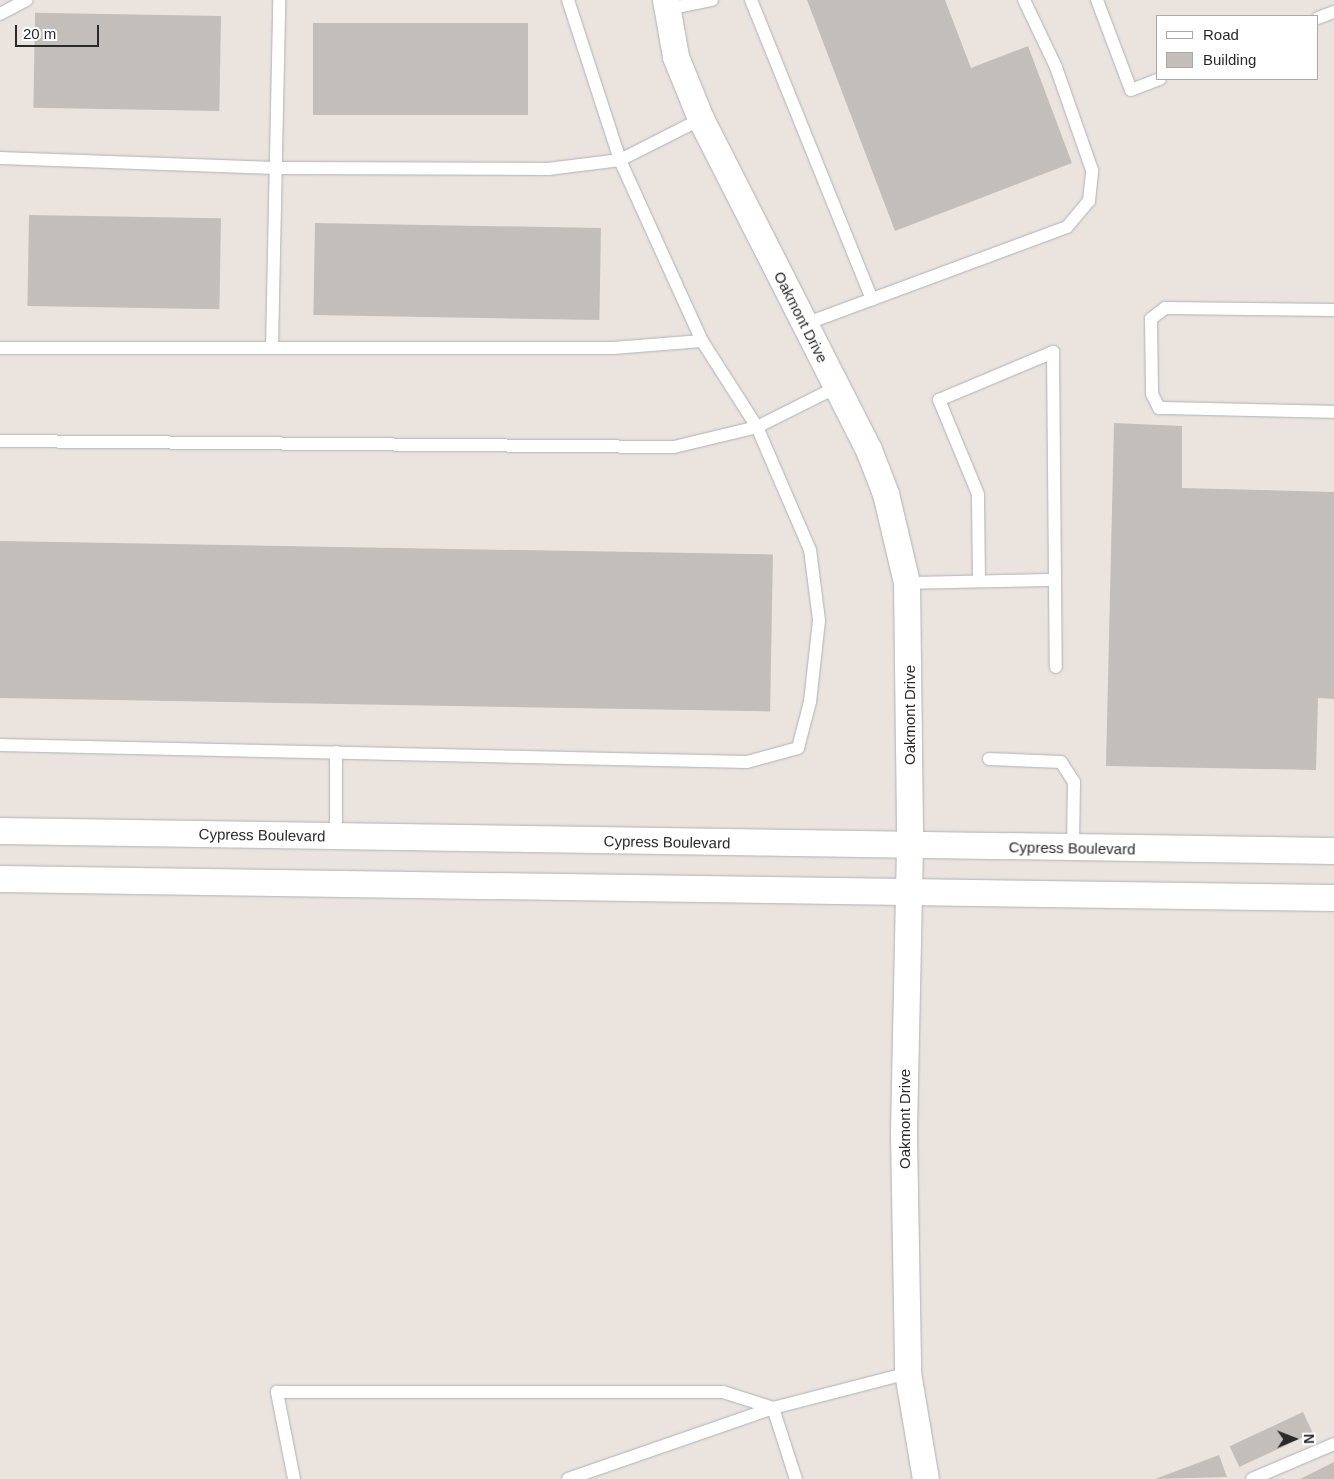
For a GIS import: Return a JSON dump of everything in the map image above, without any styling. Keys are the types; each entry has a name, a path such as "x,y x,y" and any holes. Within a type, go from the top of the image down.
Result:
{"street":[{"name":"Oakmont Drive","path":"667,5 676,57 702,119 837,387 886,494 907,583 910,846 904,1134 908,1373 926,1479"},
{"name":"Cypress Boulevard","path":"0,831 1334,851"},
{"path":"0,879 909,894 1334,898"}],"lane":[{"path":"0,14 26,0"},
{"path":"272,348 279,0"},
{"path":"0,745 747,762 798,748 810,702 819,620 810,550 757,427 702,341 620,160 568,0"},
{"path":"667,5 712,0"},
{"path":"751,0 872,299"},
{"path":"805,324 1067,226 1089,201 1092,170 1056,67 1024,0"},
{"path":"1097,0 1131,90 1157,80"},
{"path":"1319,18 1334,12"},
{"path":"0,158 275,168 548,169 620,160 702,119"},
{"path":"1334,310 1165,308 1151,319 1152,394 1159,408 1334,412"},
{"path":"0,348 613,348 702,341"},
{"path":"979,581 978,494 938,400 1053,352 1056,666"},
{"path":"0,441 674,447 757,427 837,387"},
{"path":"907,583 1055,580"},
{"path":"336,752 336,836"},
{"path":"989,759 1061,762 1074,782 1073,847"},
{"path":"568,1479 773,1408 908,1373"},
{"path":"294,1479 277,1392 723,1392 773,1408"},
{"path":"773,1408 796,1479"},
{"path":"1252,1479 1334,1444"}],"building":[{"path":"807,0 945,0 971,68 1028,46 1072,163 895,231"},
{"path":"35,13 221,16 219,111 33,108"},
{"path":"313,23 528,23 528,115 313,115"},
{"path":"29,215 221,218 219,309 27,306"},
{"path":"315,223 601,228 599,320 313,315"},
{"path":"1114,423 1182,426 1182,488 1334,492 1334,699 1318,698 1316,770 1106,766"},
{"path":"0,541 773,554 770,711 0,698"},
{"path":"1303,1412 1313,1433 1239,1467 1230,1446"},
{"path":"1219,1455 1227,1477 1155,1479"},
{"path":"1334,1462 1334,1479 1300,1479"}]}
